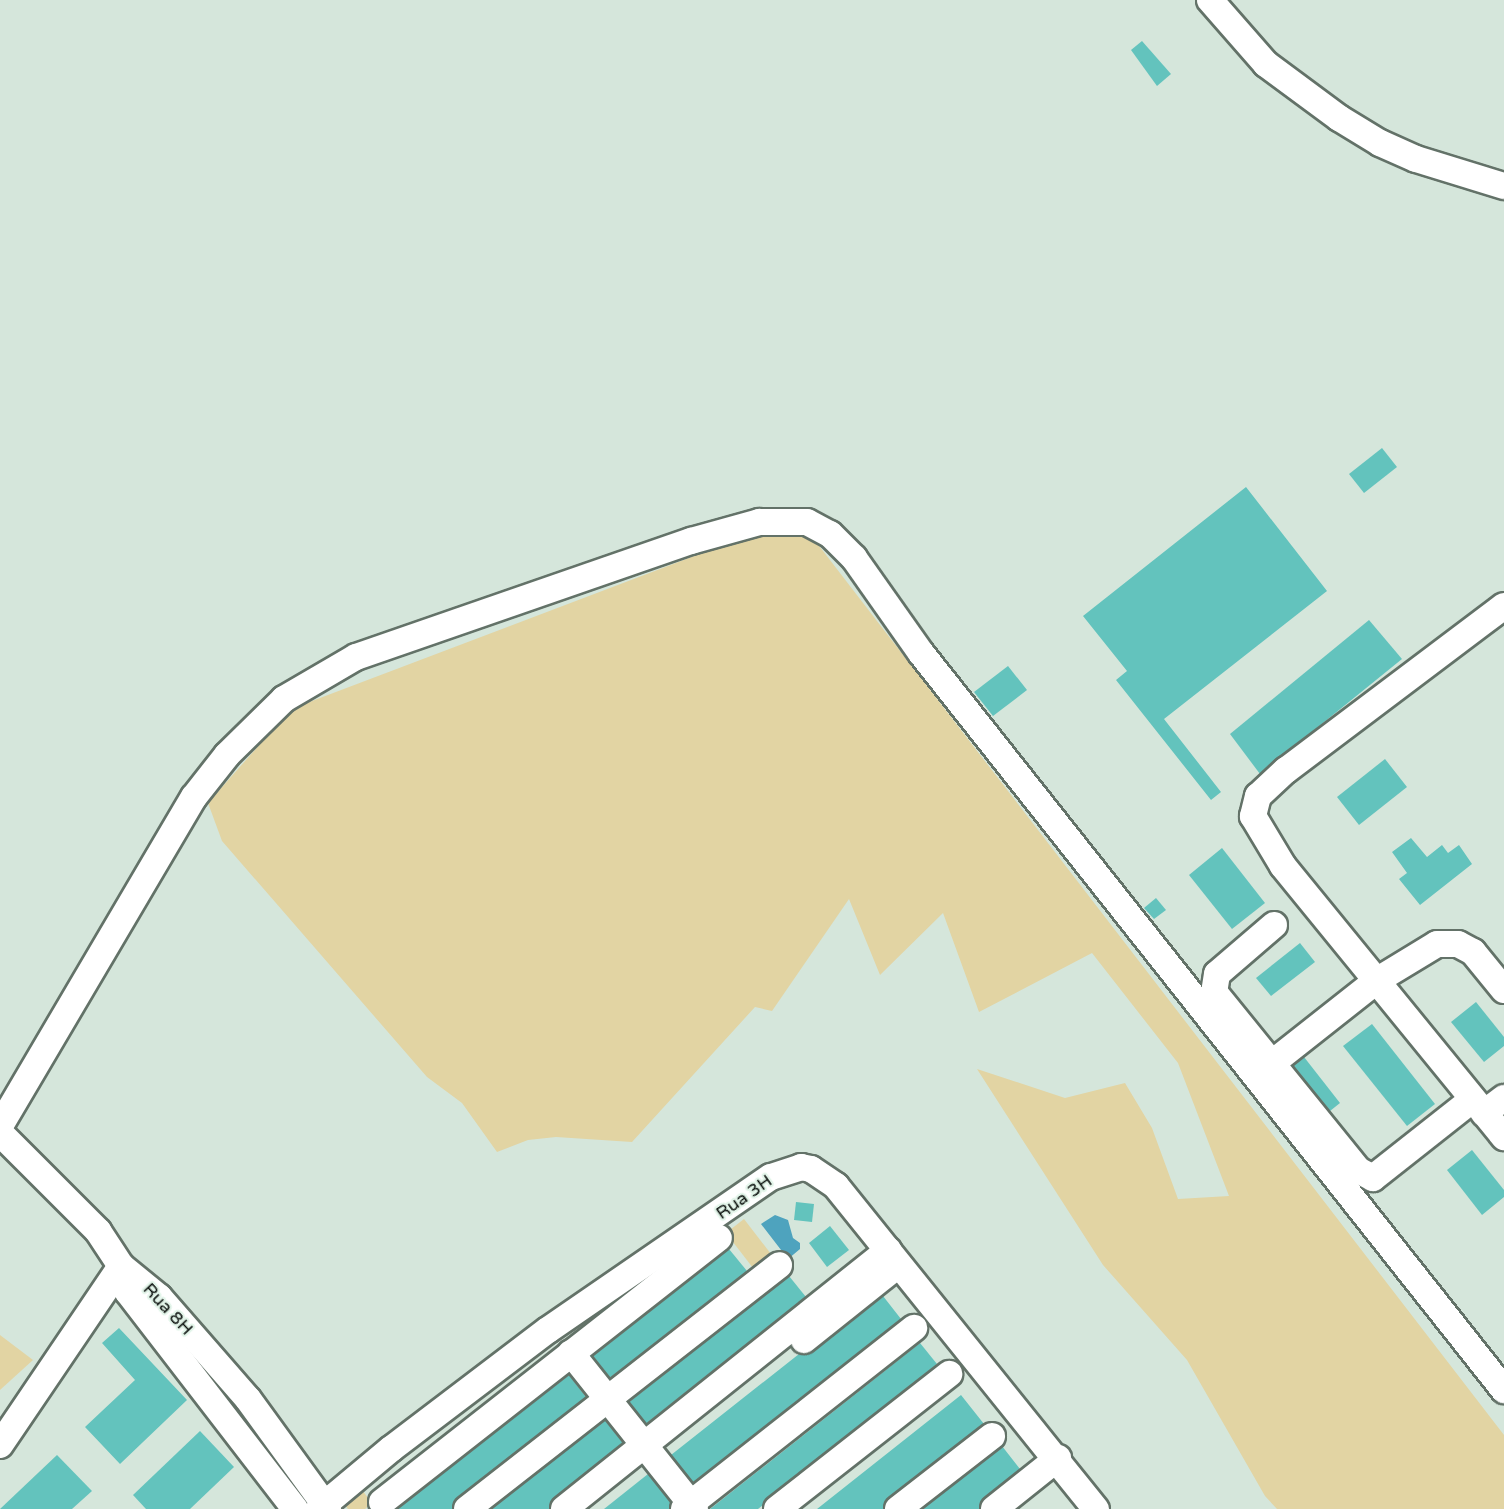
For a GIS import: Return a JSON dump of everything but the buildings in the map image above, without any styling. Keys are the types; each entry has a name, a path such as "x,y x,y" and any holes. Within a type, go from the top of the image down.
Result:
{"street":[{"path":"1210,0 1266,64 1339,118 1416,159 1504,186"},
{"path":"0,1126 189,805 227,755 284,699 356,657 680,545 759,522 807,522 830,534 854,558 921,654 1504,1390"},
{"path":"1504,606 1286,770 1264,789 1254,804 1253,816 1268,846 1376,981 1487,1103 1504,1137"},
{"path":"1274,924 1217,974 1213,984 1214,992 1358,1170 1373,1178 1487,1103"},
{"path":"1271,1064 1376,981 1437,944 1458,944 1485,963 1504,990"},
{"path":"0,1133 81,1211 121,1266 0,1445"},
{"name":"Rua 3H","path":"324,1507 548,1330 785,1169 801,1167 823,1176 1063,1464 1096,1509"},
{"path":"382,1502 719,1238"},
{"path":"564,1509 649,1452 893,1258"},
{"path":"467,1509 779,1265"},
{"name":"Rua 8H","path":"121,1266 159,1297 240,1391 324,1507"},
{"name":"Rua 8H","path":"121,1266 128,1292 295,1509"},
{"path":"571,1353 690,1507 914,1328"},
{"path":"777,1509 952,1382 803,1509"},
{"path":"898,1509 992,1436"},
{"path":"589,1509 649,1452"},
{"path":"994,1509 1063,1464"},
{"path":"1019,1509 1063,1464"}],"shaded area":[{"path":"760,531 813,538 1504,1435 1504,1509 1277,1509 1265,1496 1187,1360 1103,1265 977,1069 1065,1098 1125,1083 1152,1128 1178,1199 1229,1196 1178,1063 1092,953 979,1012 943,913 880,975 849,899 772,1011 755,1007 632,1142 556,1137 528,1140 497,1152 462,1103 427,1077 222,841 208,803 291,709"},
{"path":"744,1219 771,1254 753,1268 726,1233"},
{"path":"0,1335 33,1360 0,1390"},
{"path":"362,1490 372,1503 365,1509 348,1509 344,1504"}],"water":[{"path":"775,1215 788,1220 793,1238 800,1243 800,1249 788,1259 761,1224"}]}
